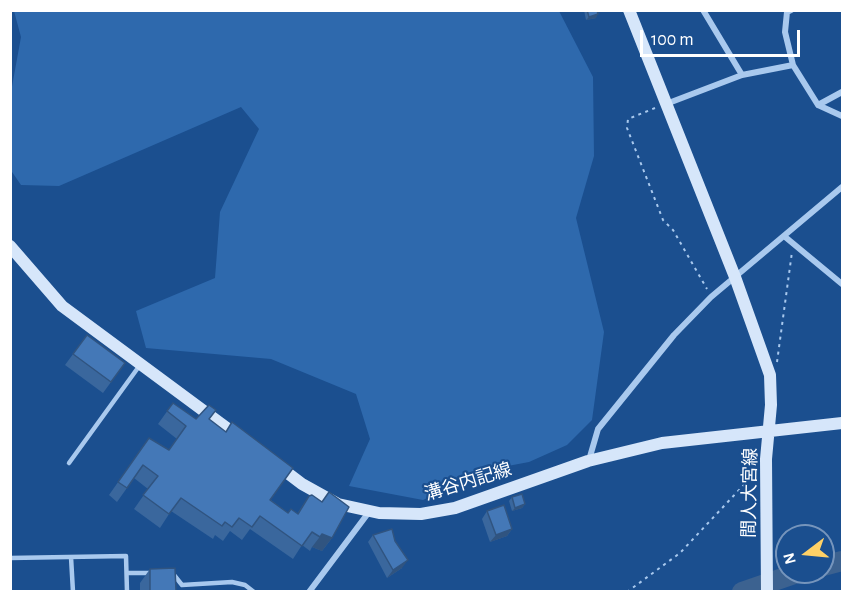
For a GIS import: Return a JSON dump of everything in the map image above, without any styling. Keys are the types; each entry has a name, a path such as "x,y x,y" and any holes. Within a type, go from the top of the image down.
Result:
{"main road":[{"path":"629,10 735,277 770,375 770,432"},
{"path":"10,246 62,306 249,444"},
{"name":"間人大宮線","path":"767,591 766,459 770,432 843,423"},
{"name":"溝谷内記線","path":"266,458 302,484 338,504 369,511 421,514 455,508 588,461 663,443 770,432"}],"street":[{"path":"703,10 742,75"},
{"path":"790,10 787,12 785,33 793,66 818,105 843,116"},
{"path":"666,104 742,75 793,66"},
{"path":"818,105 843,92"},
{"path":"588,461 598,429 674,335 711,297 843,187"},
{"path":"784,236 843,284"},
{"path":"309,591 369,511"}],"lane":[{"path":"69,464 140,365"},
{"path":"10,558 126,556 127,591"},
{"path":"71,557 73,591"},
{"path":"127,573 161,573"},
{"path":"173,573 182,585 232,582 254,591"}],"path":[{"path":"666,104 628,119 627,128 663,220 673,230 711,297"},
{"path":"770,375 779,358 793,244"},
{"path":"627,591 652,575 688,545 766,459"}],"shaded area":[{"path":"14,11 559,11 593,77 594,156 576,218 604,332 592,420 567,445 529,462 497,468 423,500 349,486 370,439 356,394 271,359 146,348 136,311 215,278 220,212 259,129 241,107 59,186 21,185 10,169 11,92 21,37"}],"building":[{"path":"587,10 597,10 598,14 589,17"},
{"path":"87,335 125,363 111,382 73,354"},
{"path":"173,403 196,419 209,405 216,410 209,419 226,432 232,422 293,468 270,500 288,513 291,509 298,514 309,496 312,495 322,502 329,492 349,507 332,538 322,534 320,537 312,532 302,546 260,516 252,527 239,518 232,527 225,522 222,526 181,498 169,514 143,495 158,476 143,465 127,488 118,482 149,438 169,450 186,426 167,411"},
{"path":"522,494 525,504 515,508 512,497"},
{"path":"504,505 512,529 496,535 487,511"},
{"path":"392,529 395,541 408,560 393,570 373,535"},
{"path":"175,568 176,591 150,591 150,569"}],"waterway":[{"path":"835,563 842,561"},
{"path":"742,592 775,581"}]}
